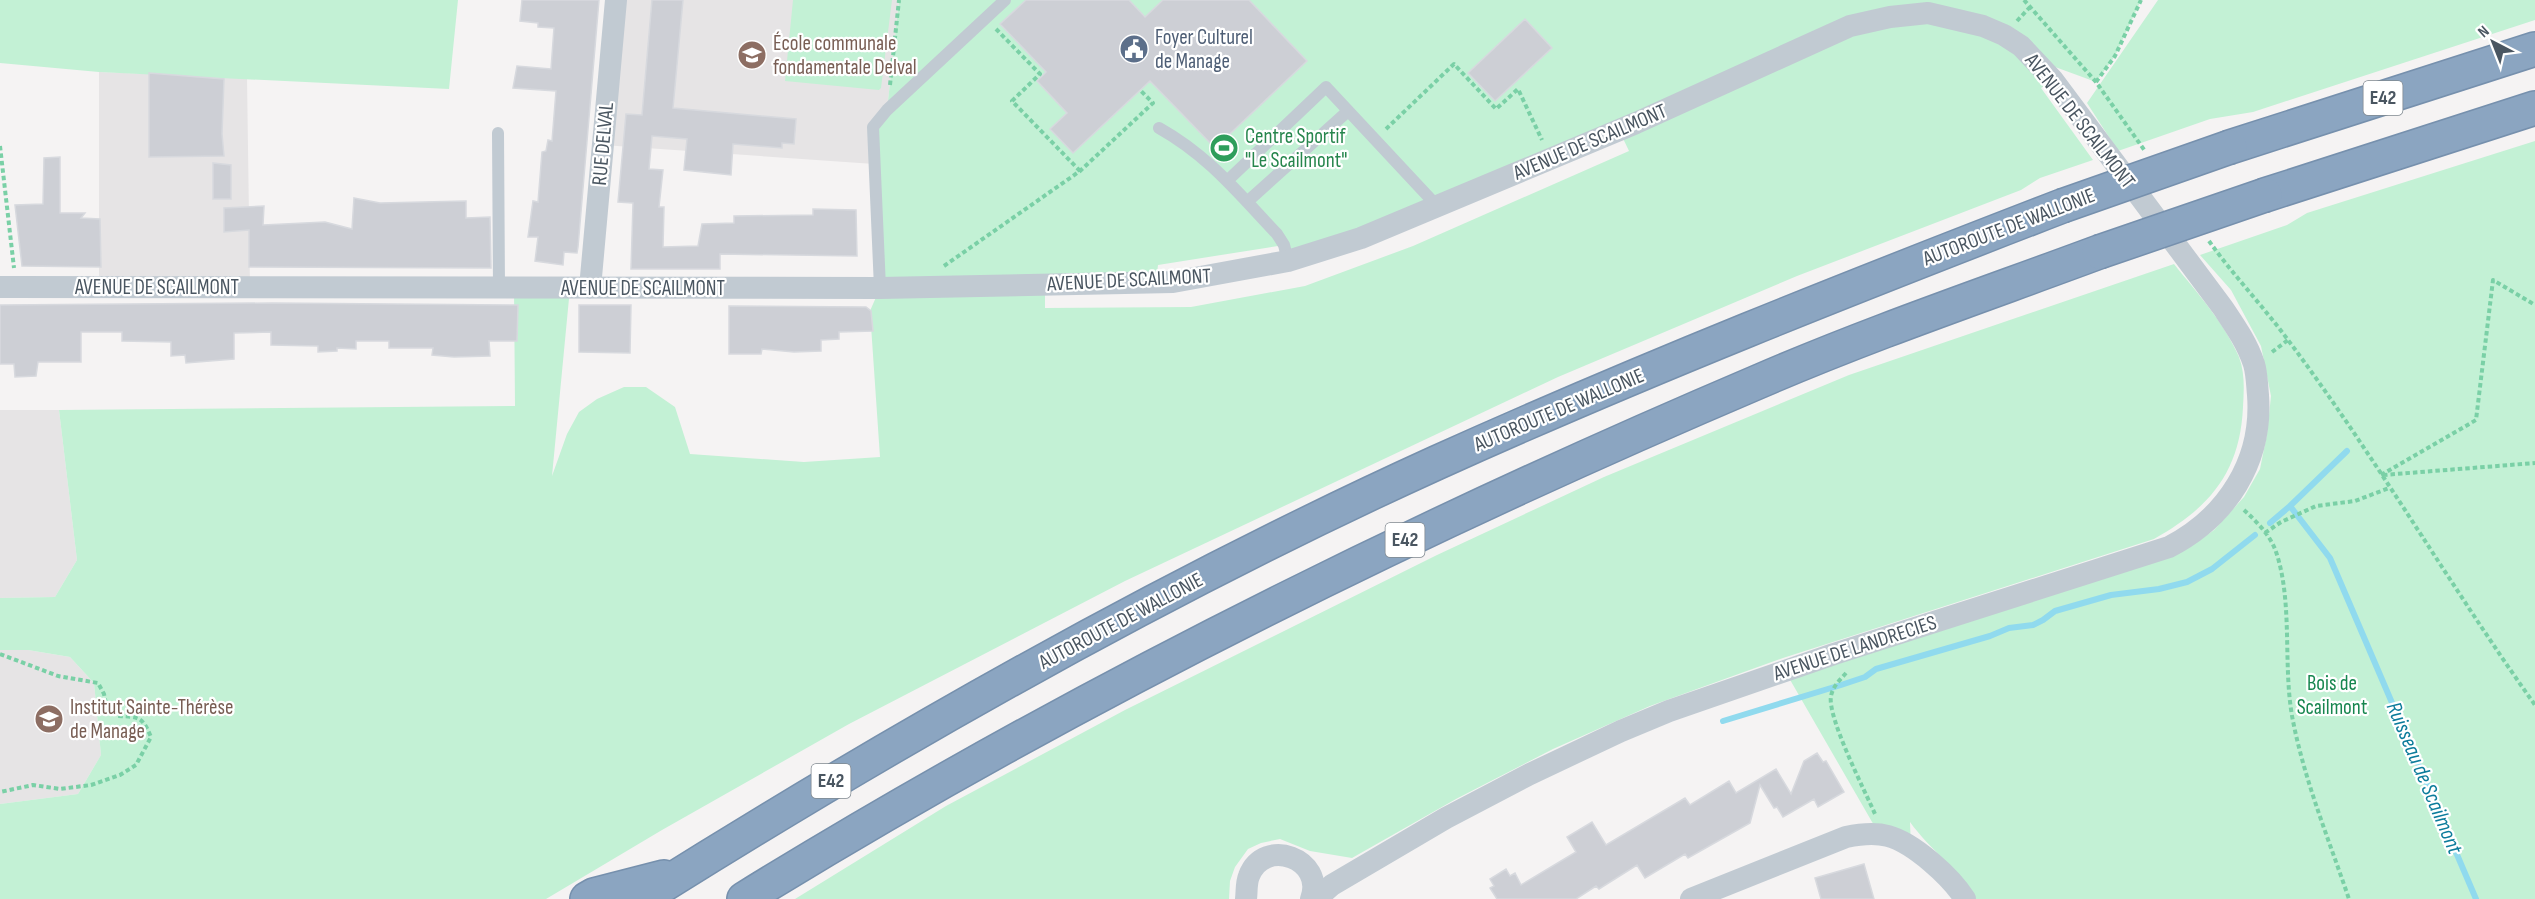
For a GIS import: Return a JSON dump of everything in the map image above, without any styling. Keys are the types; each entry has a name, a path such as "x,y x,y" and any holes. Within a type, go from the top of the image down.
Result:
{"highway":[{"name":"AUTOROUTE DE WALLONIE","path":"641,899 828,783 991,690 1130,614 1393,484 1648,372 1888,273 2062,206 2230,147 2535,49"},
{"name":"E42","path":"744,899 857,829 1152,665 1454,517 1763,380 2099,252 2265,195 2535,108"},
{"path":"587,899 594,895 683,872"}],"street":[{"name":"RUE DELVAL","path":"590,288 616,0"},
{"name":"AVENUE DE SCAILMONT","path":"8,287 880,288 1173,282 1227,274 1288,261 1361,238 1438,207 1850,26 1890,17 1928,13 1974,23 2004,35 2021,46 2053,80 2223,308 2242,337 2254,365"},
{"name":"AVENUE DE LANDRECIES","path":"1313,899 1332,885 1456,813 1621,731 1715,694 2169,547 2202,526 2229,497 2250,461 2259,414 2254,365"},
{"path":"1691,899 1732,891 1846,837 1879,834 1891,837 1927,859 1965,899"},
{"path":"1247,898 1249,873 1265,858 1275,854 1286,854 1297,858 1311,874 1314,885 1313,899"},
{"path":"1305,865 1323,871 1356,871"}],"lane":[{"path":"880,288 873,127 887,110 1005,0"},
{"path":"1227,181 1326,87 1438,207"},
{"path":"1247,202 1348,111"},
{"path":"1160,128 1207,160 1277,234 1284,245 1288,261"},
{"path":"498,133 499,288"}],"path":[{"path":"887,110 899,0"},
{"path":"2024,0 2096,82 2130,131"},
{"path":"2096,82 2115,56 2141,0"},
{"path":"985,17 1040,74 1012,101 1080,171"},
{"path":"1375,140 1454,64 1496,109 1518,89 1551,158"},
{"path":"935,287 935,272 1080,171 1153,103 1140,90"},
{"path":"0,146 8,287"},
{"path":"2381,475 2476,420 2493,280 2535,305"},
{"path":"2288,340 2535,705"},
{"path":"2381,475 2535,463"},
{"path":"2265,533 2316,506 2355,501 2389,488"},
{"path":"2229,497 2241,506 2265,533 2275,549 2285,606 2292,718 2301,762 2349,899"},
{"path":"1872,642 1835,686 1831,703 1834,718 1880,823 1879,834"},
{"path":"0,654 58,676 98,683 105,694 106,704 118,716 138,717 145,723 151,737 136,765 120,775 91,785 70,788 60,789 33,785 0,792"}],"shaded area":[{"name":"École communale fondamentale Delval","path":"616,0 899,0 887,110 874,164 603,145"},
{"path":"99,72 247,78 250,287 99,287"},
{"path":"0,410 59,410 77,560 55,597 0,598"},
{"name":"Institut Sainte-Thérèse de Manage","path":"0,650 28,650 70,657 94,683 101,755 78,794 0,804"}],"green space":[{"path":"0,0 458,0 449,89 99,72 0,63"},
{"path":"793,0 892,0 879,90 785,81"},
{"path":"899,0 2141,0 2115,56 2096,82 2036,60 2053,80 2041,88 2093,160 2040,178 2021,190 1797,276 1558,377 1125,581 849,724 546,899 0,899 0,804 78,794 101,755 94,683 70,657 28,650 0,650 0,598 55,597 77,560 59,410 515,406 514,288 570,288 552,476 567,434 579,412 597,399 624,387 646,387 675,407 690,454 804,462 880,457 870,311 880,288 873,138 887,110","holes":["1619,130 1629,151 1413,246 1305,286 1191,307 1045,308 1045,285 1156,282 1158,265 1284,245 1288,261"]},
{"path":"2158,0 2535,0 2535,20 2253,112 2210,119 2118,151 2087,103"},
{"name":"Bois de Scailmont","path":"2535,141 2535,899 1976,899 1961,878 1910,822 1911,848 1879,834 1785,671 2190,547 2214,530 2244,497 2260,469 2271,396 2261,346 2231,290 2200,255 2287,225 2307,213"},
{"path":"2174,264 2209,308 2233,344 2242,369 2243,407 2236,451 2218,486 2191,515 2154,539 1783,658 1650,706 1553,749 1456,799 1352,858 1310,851 1280,839 1261,843 1248,849 1235,867 1230,881 1229,899 795,899 946,806 1125,710 1437,555 1604,477 1849,375"}],"building":[{"path":"522,0 599,0 578,247 577,253 564,252 563,265 535,261 538,237 528,237 533,201 538,202 542,152 546,151 548,140 552,141 556,91 513,88 517,66 551,69 554,28 538,27 538,23 520,21"},
{"path":"652,0 683,0 673,108 796,119 794,144 782,143 782,148 733,144 731,175 684,170 687,139 652,136 649,169 663,170 659,207 664,207 663,247 698,246 702,224 734,223 734,216 813,215 813,209 856,210 857,256 720,254 720,269 631,269 633,203 618,202 626,114 642,115"},
{"path":"1026,0 1129,0 1145,17 1163,0 1249,0 1307,61 1215,148 1150,81 1073,153 1050,129 1067,113 1037,81 1046,72 1000,24"},
{"path":"1525,19 1552,48 1495,101 1468,73"},
{"path":"149,73 224,79 222,134 224,156 149,157"},
{"path":"60,157 60,213 85,213 81,218 100,219 101,267 22,266 15,205 43,204 44,158"},
{"path":"213,163 231,165 231,199 213,199"},
{"path":"354,198 380,203 466,201 466,218 490,217 491,268 249,267 249,230 224,232 224,208 264,206 263,225 325,222 352,229"},
{"path":"272,303 518,305 517,341 489,341 490,356 454,357 432,355 433,348 389,348 389,341 356,341 356,349 337,348 337,351 318,352 318,346 271,345 271,332 234,333 234,359 186,363 185,355 171,356 171,342 122,341 122,332 81,332 81,362 38,362 36,376 15,377 14,364 0,364 0,305"},
{"path":"579,305 631,305 630,353 579,352"},
{"path":"729,306 866,307 871,311 873,331 839,332 839,339 821,340 821,351 794,352 762,349 761,354 729,354"},
{"path":"1817,753 1823,762 1826,761 1844,792 1818,807 1814,799 1783,817 1777,807 1774,808 1760,785 1750,823 1688,858 1685,854 1645,878 1637,865 1599,889 1596,886 1576,899 1497,899 1490,888 1494,886 1490,879 1506,869 1510,876 1515,873 1521,885 1576,852 1567,837 1592,822 1606,845 1685,798 1690,805 1729,781 1736,793 1776,769 1791,794 1804,761"},
{"path":"1864,864 1874,899 1821,899 1815,878"}],"waterway":[{"name":"Ruisseau de Scailmont","path":"2347,451 2290,506 2330,558 2476,899"},
{"path":"2270,523 2290,506"},
{"path":"1723,721 1865,677 1876,669 1990,636 2009,628 2033,625 2055,611 2111,595 2159,589 2187,582 2212,569 2255,535"}],"place":[{"name":"Foyer Culturel de Manage","path":"1134,49"},
{"name":"École communale fondamentale Delval","path":"752,55"},
{"name":"Centre Sportif \"Le Scailmont\"","path":"1224,148"},
{"name":"Institut Sainte-Thérèse de Manage","path":"49,719"}]}
